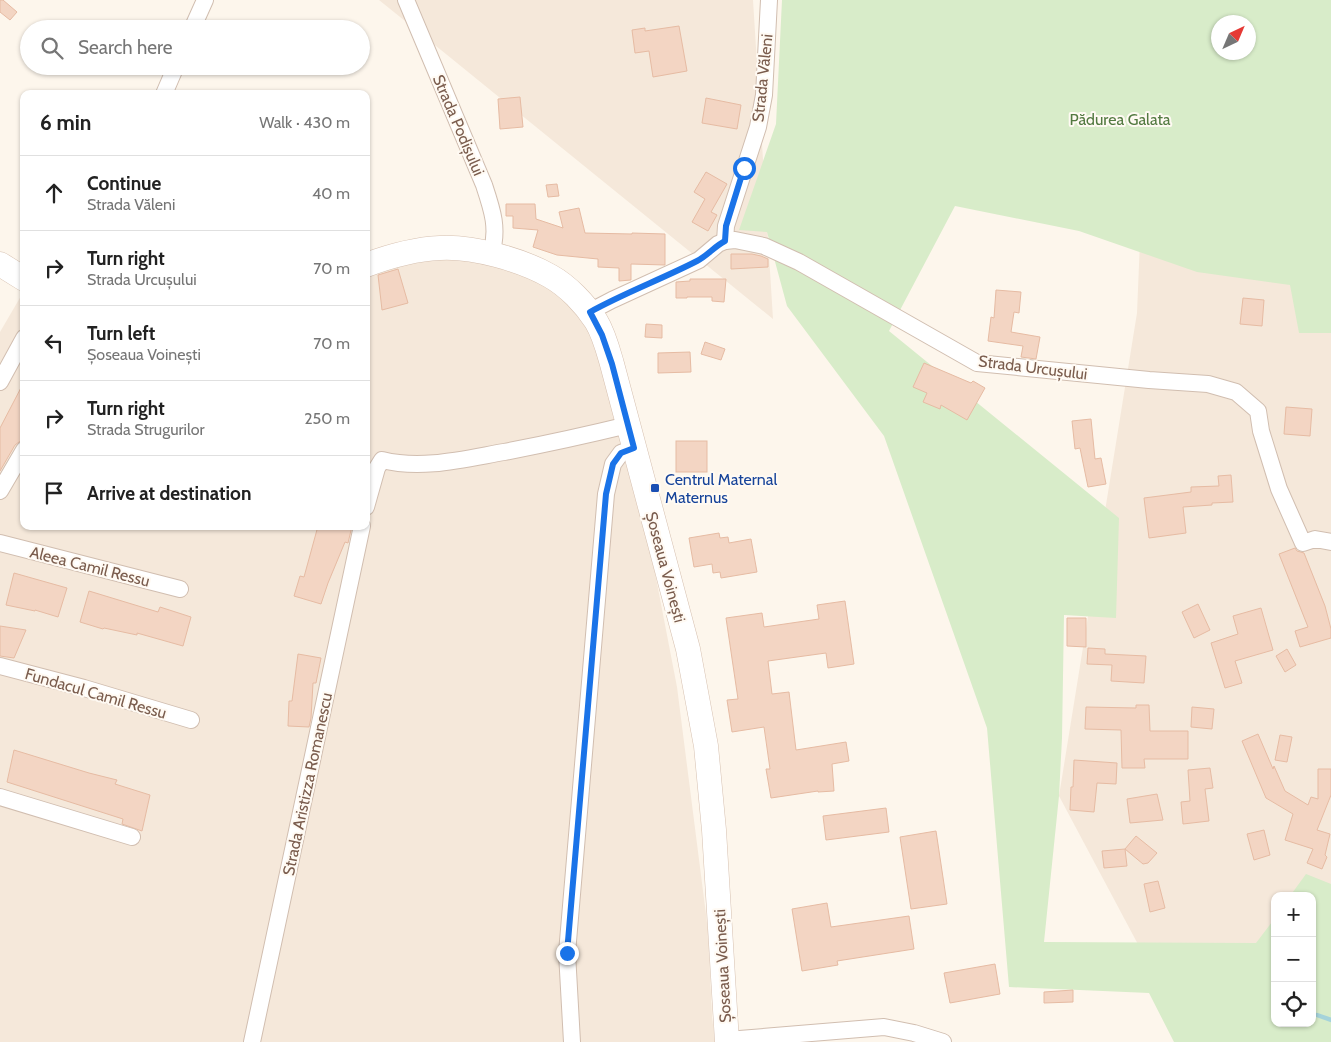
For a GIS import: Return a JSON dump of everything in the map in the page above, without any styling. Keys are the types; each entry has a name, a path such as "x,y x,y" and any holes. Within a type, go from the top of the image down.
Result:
{"main road":[{"name":"Șoseaua Voinești","path":"370,264 416,250 442,248 465,249 511,260 551,276 569,290 590,312 602,335 612,364 688,649 706,746 727,1041"},
{"path":"0,264 20,276"}],"street":[{"path":"196,20 205,0"},
{"name":"Strada Podișului","path":"406,0 484,185 493,213 495,242 491,254"},
{"name":"Strada Văleni","path":"725,241 726,226 760,119 764,95 769,0"},
{"path":"166,90 172,75"},
{"name":"Strada Urcușului","path":"725,241 735,240 764,246 799,262 977,363 1141,380 1208,384 1236,392 1258,411 1261,431 1279,489 1303,543 1315,539 1331,542"},
{"path":"590,312 699,260 718,244 725,241"},
{"path":"0,382 20,345"},
{"path":"370,493 377,468 382,460 394,463 437,464 539,445 628,424"},
{"path":"572,1042 567,953 606,494 613,464 621,453 634,448"},
{"path":"0,491 20,457"},
{"name":"Strada Aristizza Romanescu","path":"252,1042 361,530"},
{"name":"Aleea Camil Ressu","path":"0,543 180,589"},
{"name":"Fundacul Camil Ressu","path":"0,666 84,688 191,720"},
{"path":"0,797 132,837"},
{"path":"727,1041 884,1027 914,1033 943,1042"}],"shaded area":[{"path":"379,0 753,0 773,319 441,50"},
{"path":"1150,0 1331,0 1331,1042 1190,1042 1059,796 1137,313"},
{"path":"452,256 510,267 559,294 594,335 641,500 677,687 708,930 715,1042 0,1042 0,332 20,298 20,530 370,530 370,272"}],"green space":[{"name":"Pădurea Galata","path":"782,0 1331,0 1331,333 1299,333 1290,285 1197,272 1079,231 955,206 889,331 1119,518 1116,618 1064,615 1059,796 1044,942 1256,943 1271,923 1271,1027 1316,1027 1316,892 1293,892 1306,874 1331,884 1331,1042 1174,1042 1149,993 1009,987 987,728 884,436 787,306 767,232 739,230 776,124"}],"building":[{"path":"0,0 3,0 17,12 10,20 0,12"},
{"path":"679,26 687,71 653,77 649,51 635,53 632,30 645,28 645,31"},
{"path":"520,97 523,127 500,129 498,99"},
{"path":"706,98 741,105 737,129 702,123"},
{"path":"706,172 727,184 711,212 717,215 708,231 692,222 705,199 694,192"},
{"path":"557,184 559,196 548,197 546,185"},
{"path":"506,204 535,204 536,219 563,228 559,212 579,208 585,233 665,234 665,265 631,264 631,280 619,281 619,268 598,267 598,259 557,255 533,247 538,230 513,228 513,216 506,216"},
{"path":"731,254 761,256 768,259 768,267 731,269"},
{"path":"398,269 408,303 382,310 378,275"},
{"path":"690,279 726,279 724,302 712,301 712,297 676,298 676,282 690,281"},
{"path":"996,290 1021,292 1019,313 1014,312 1011,332 1040,337 1036,359 1021,357 1023,346 988,341 991,317 994,318"},
{"path":"1243,298 1264,300 1262,326 1240,324"},
{"path":"646,324 662,325 662,338 645,337"},
{"path":"705,342 725,349 721,360 701,354"},
{"path":"690,352 691,372 658,373 658,353"},
{"path":"924,363 971,383 973,381 985,388 967,420 941,405 940,409 923,402 927,393 913,387"},
{"path":"20,390 20,442 15,445 0,471 0,428"},
{"path":"1286,407 1312,409 1310,436 1284,434"},
{"path":"1091,419 1095,459 1101,458 1106,484 1088,487 1080,448 1075,449 1072,421"},
{"path":"676,441 707,441 707,472 676,472"},
{"path":"1231,475 1233,502 1183,507 1186,533 1149,538 1144,498 1191,492 1191,487 1219,486 1218,476"},
{"path":"317,530 351,530 348,543 345,542 321,604 294,596 300,576 304,577"},
{"path":"719,533 720,538 728,537 729,543 751,539 757,572 721,578 720,572 713,573 712,564 694,567 689,538"},
{"path":"1295,548 1297,551 1304,553 1325,606 1331,629 1331,638 1300,647 1295,631 1308,627 1279,554"},
{"path":"14,573 67,588 58,617 35,610 6,605"},
{"path":"89,591 158,612 160,607 191,617 183,646 137,633 137,635 103,629 80,622"},
{"path":"845,601 854,664 828,668 826,653 768,661 772,694 789,692 796,750 846,742 849,761 832,764 834,791 818,791 771,798 766,769 770,769 764,727 732,732 727,700 738,699 726,618 762,613 764,627 819,619 817,605"},
{"path":"1198,604 1210,630 1194,638 1182,612"},
{"path":"1261,608 1273,650 1235,661 1242,683 1225,688 1211,643 1238,634 1233,616"},
{"path":"1067,618 1086,618 1086,647 1067,646"},
{"path":"0,626 26,630 14,658 0,656"},
{"path":"1088,648 1105,649 1105,654 1146,656 1144,683 1111,681 1112,665 1087,664"},
{"path":"1287,649 1296,665 1285,672 1276,656"},
{"path":"298,654 321,658 316,683 313,683 309,727 288,726 289,701 292,701"},
{"path":"1136,705 1149,705 1150,731 1188,731 1188,759 1144,759 1145,768 1122,768 1121,730 1085,729 1086,707 1136,708"},
{"path":"1192,707 1214,709 1212,729 1191,727"},
{"path":"1258,734 1285,791 1308,805 1311,797 1318,799 1318,769 1331,769 1331,795 1317,830 1330,834 1325,855 1327,857 1322,869 1307,863 1313,849 1285,840 1293,814 1266,798 1242,741"},
{"path":"1280,735 1292,737 1287,762 1275,760"},
{"path":"14,750 117,780 115,784 150,795 142,831 122,824 123,819 7,782"},
{"path":"1074,760 1117,763 1116,784 1097,783 1094,812 1070,810"},
{"path":"1210,768 1213,788 1205,789 1209,821 1183,824 1181,802 1190,801 1188,770"},
{"path":"1157,794 1163,820 1130,823 1127,799"},
{"path":"886,808 889,832 826,840 823,816"},
{"path":"1264,830 1270,855 1254,860 1247,834"},
{"path":"936,831 947,904 911,909 900,837"},
{"path":"1136,836 1157,853 1148,863 1143,864 1125,849"},
{"path":"1125,849 1127,866 1104,868 1102,851"},
{"path":"1158,881 1165,908 1150,912 1144,884"},
{"path":"827,903 831,927 909,916 914,949 837,961 838,965 802,971 792,909"},
{"path":"995,964 1000,994 950,1003 944,973"},
{"path":"1073,990 1073,1002 1044,1003 1044,992"}],"waterway":[{"path":"1317,1015 1331,1020"}],"place":[{"name":"Centrul Maternal Maternus","path":"655,488"}],"route":[{"path":"567,953 606,494 613,464 621,453 634,448 612,364 597,323 590,312 699,260 718,244 725,241 726,226 744,168"}]}
